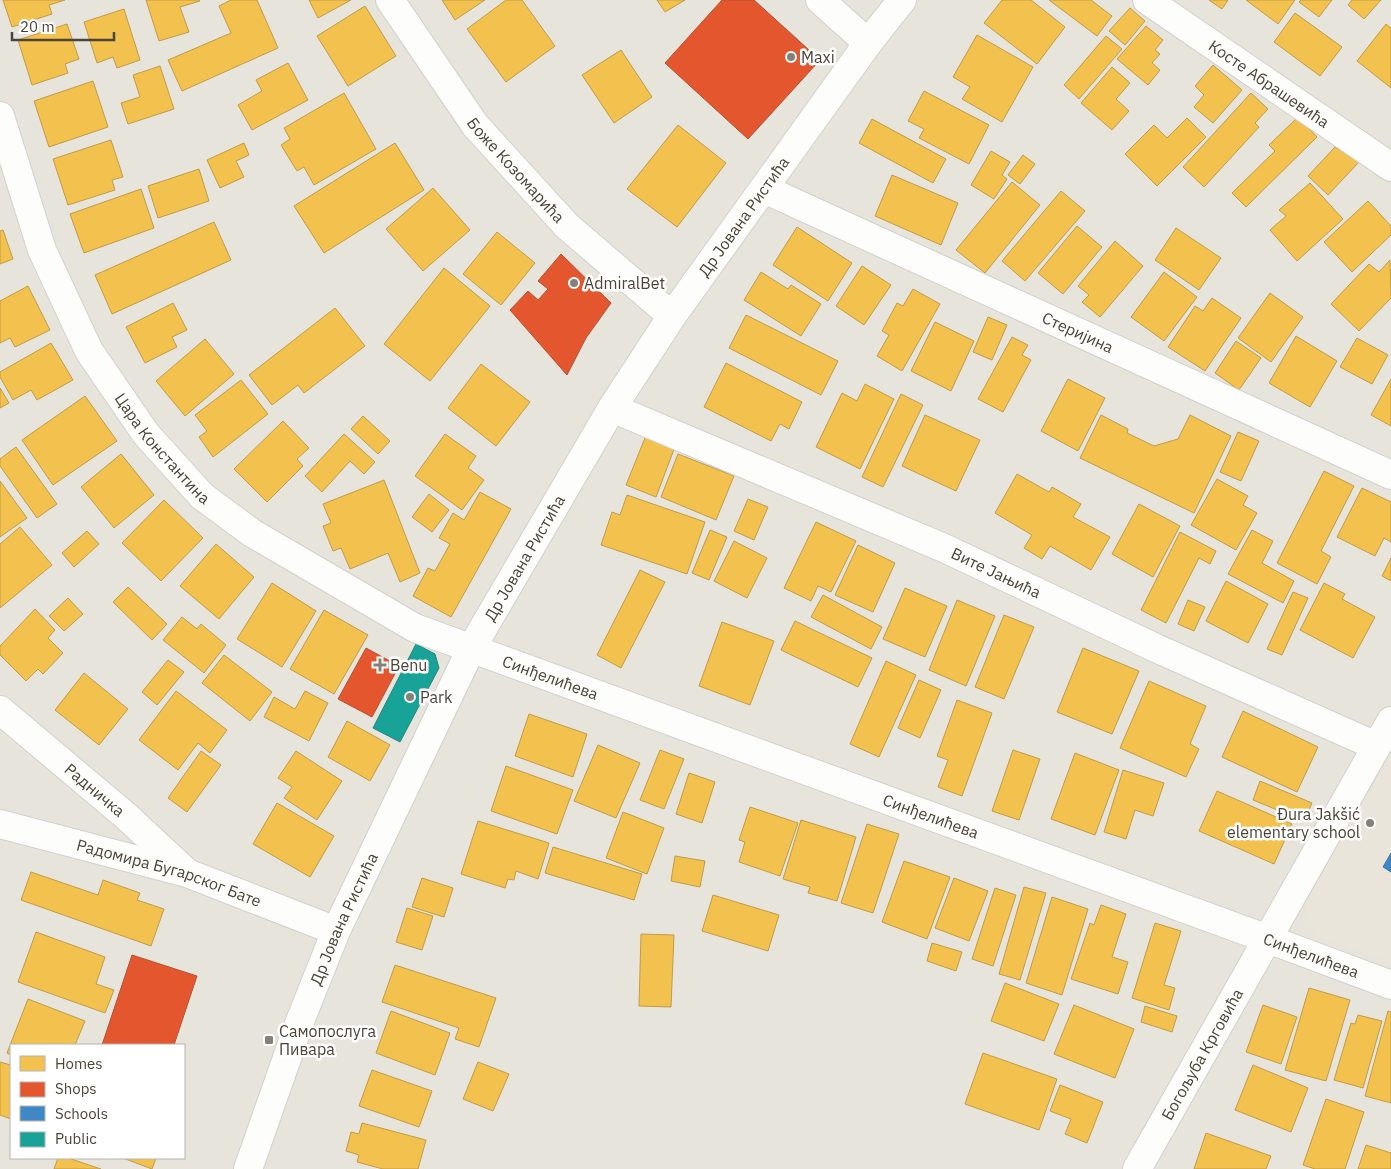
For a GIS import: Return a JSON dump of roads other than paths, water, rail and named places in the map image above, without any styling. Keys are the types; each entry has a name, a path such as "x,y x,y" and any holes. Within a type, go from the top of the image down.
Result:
{"street":[{"name":"Боже Козомарића","path":"390,0 474,125 567,226 672,316"},
{"path":"820,0 868,44"},
{"name":"Др Јована Ристића","path":"248,1169 290,1048 336,931 471,649 612,408 672,316 868,44 902,0"},
{"name":"Косте Абрашевића","path":"1147,0 1391,167"},
{"name":"Цара Константина","path":"0,116 42,250 89,351 152,441 202,496 252,533 415,628 471,649"},
{"name":"Стеријина","path":"764,189 1391,475"},
{"name":"Вите Јањића","path":"612,408 944,548 1158,649 1376,746"},
{"name":"Синђелићева","path":"471,649 1391,985"},
{"name":"Радничка","path":"0,710 126,816 187,872"},
{"name":"Богољуба Крговића","path":"1137,1169 1391,721"},
{"name":"Радомира Бугарског Бате","path":"3,833 187,872 336,931"}],"place":[{"name":"Maxi","path":"791,57"},
{"name":"AdmiralBet","path":"574,283"},
{"name":"Benu","path":"380,665"},
{"name":"Park","path":"410,697"},
{"name":"Đura Jakšić elementary school","path":"1370,823"},
{"name":"Самопослуга Пивара","path":"269,1040"}]}
